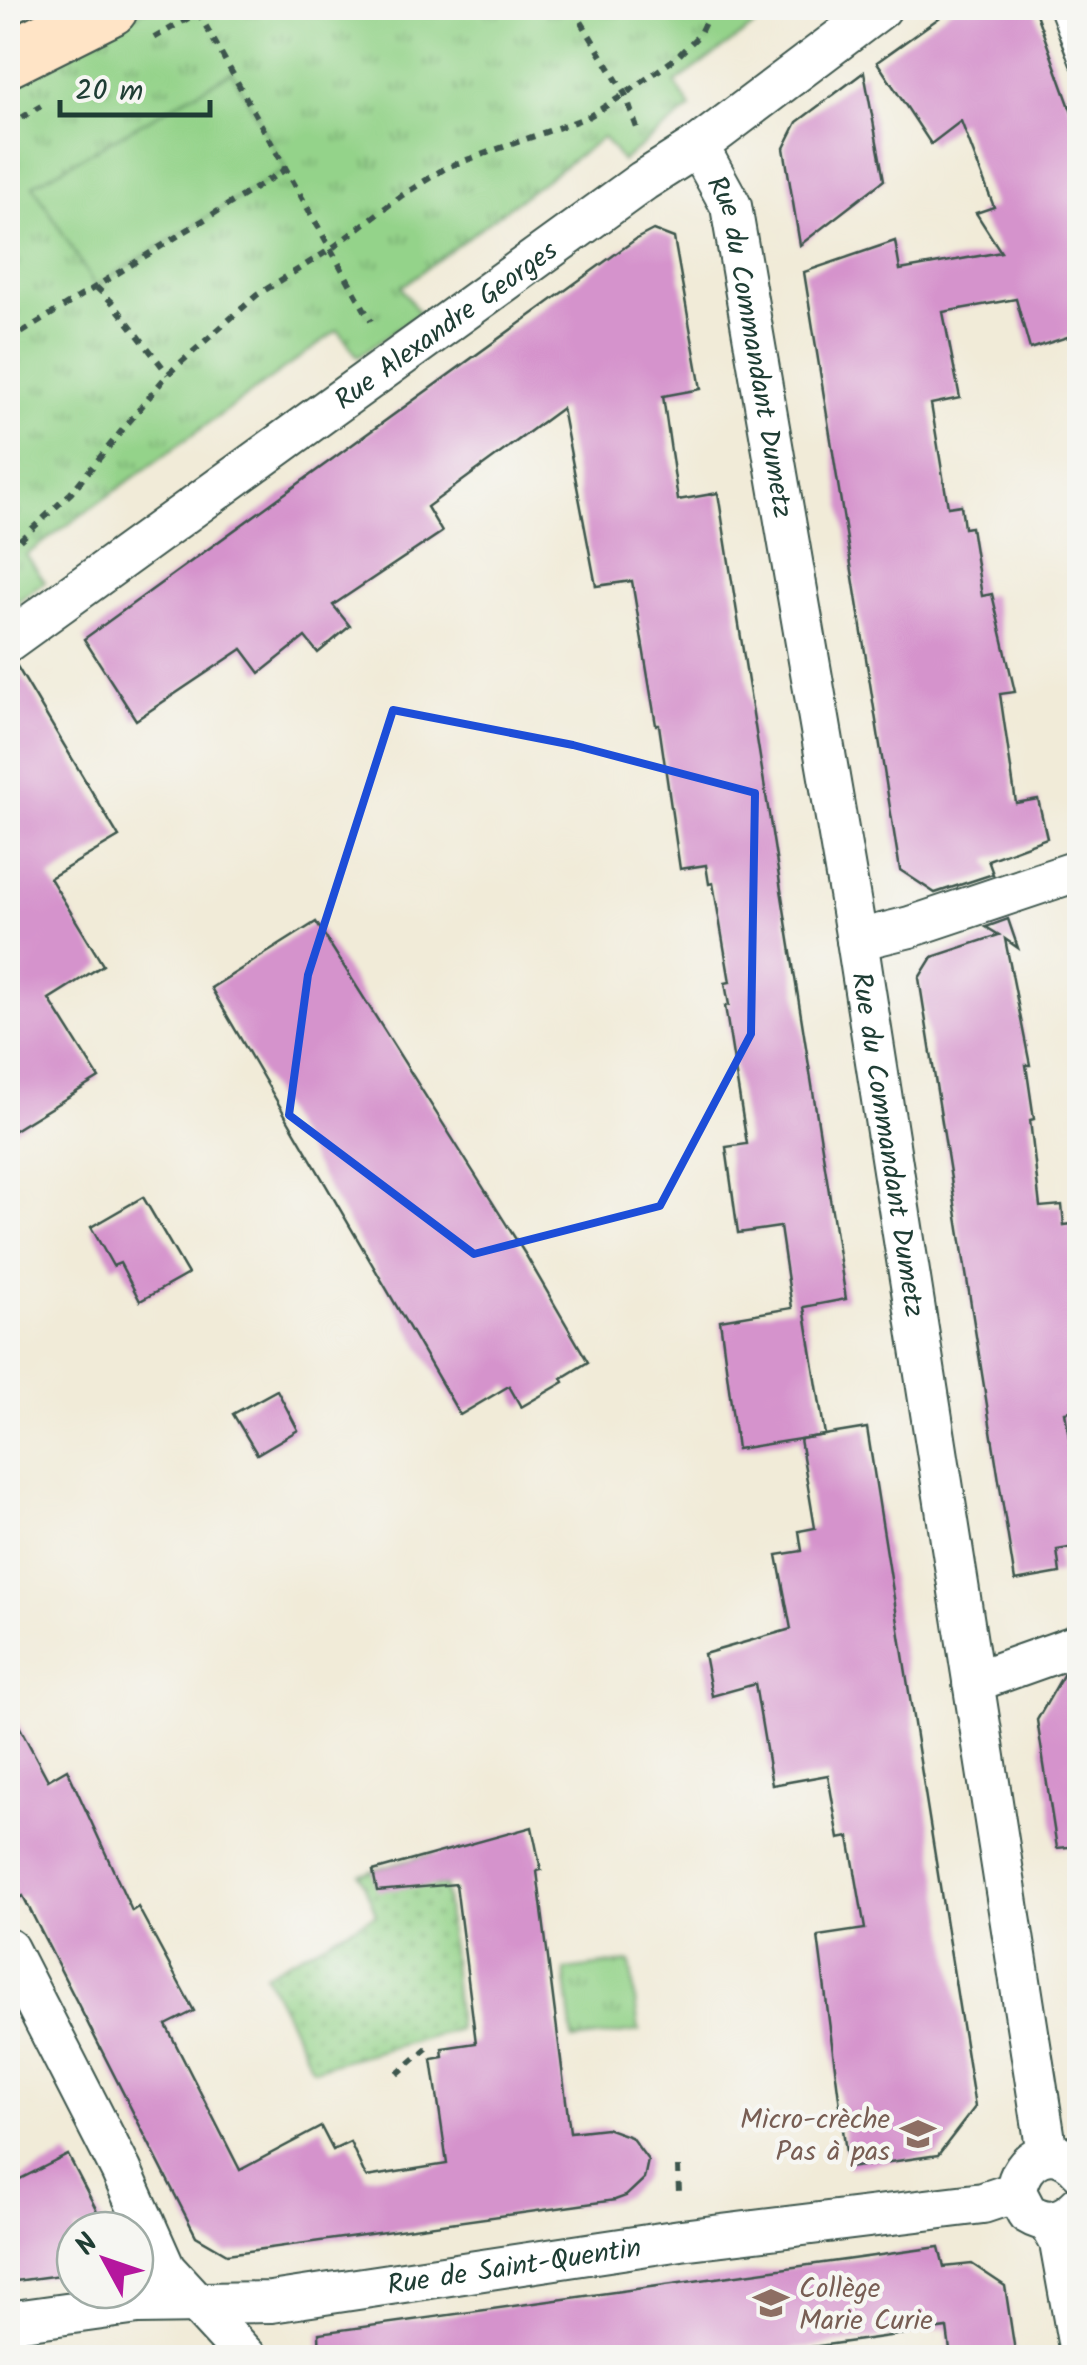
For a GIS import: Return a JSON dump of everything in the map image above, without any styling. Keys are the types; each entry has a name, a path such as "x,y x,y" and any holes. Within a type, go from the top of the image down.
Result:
{"main road":[{"path":"8,59 110,8"}],"street":[{"name":"Rue Alexandre Georges","path":"8,642 643,181 698,146 881,8"},
{"name":"Rue du Commandant Dumetz","path":"698,146 731,206 857,940 972,1682 1063,2161"},
{"path":"857,940 910,927 1080,870"},
{"path":"972,1682 1080,1644"},
{"path":"8,1949 121,2170 166,2269 247,2358"},
{"path":"1063,2161 1034,2157 1024,2166 1016,2192 1027,2213 1064,2213 1060,2242 1080,2352"},
{"name":"Rue de Saint-Quentin","path":"8,2322 138,2304 271,2302 681,2240 983,2203 1016,2192"}],"lane":[{"path":"1060,8 1080,62"}],"path":[{"path":"573,8 625,94 644,145"},
{"path":"8,551 71,493 168,374 258,295 447,167 588,117 625,94 676,58 698,35 712,8"},
{"path":"198,12 395,363"},
{"path":"8,341 286,169"},
{"path":"96,286 168,374"},
{"path":"397,2074 427,2048"}],"highlighted area":[{"path":"393,710 573,745 755,793 751,1034 660,1206 474,1254 289,1115 308,975"}],"green space":[{"path":"147,8 779,8 675,83 691,108 622,161 603,137 401,287 419,313 358,357 338,330 26,555 45,582 8,608 8,74"},
{"path":"232,72 286,169 95,286 33,185"},
{"path":"432,1854 436,1886 445,1885 458,2029 313,2069 265,1974 376,1914 360,1874"},
{"path":"630,1962 639,2031 573,2040 565,1970"}],"building":[{"path":"953,8 1034,8 1080,135 1080,333 1030,349 1016,299 943,312 960,398 931,404 948,507 961,505 964,528 971,527 982,596 992,594 1015,692 1000,694 1016,803 1038,799 1047,838 988,860 993,874 935,893 900,870 804,272 895,241 900,270 1001,252 976,213 994,207 961,121 931,144 877,62"},
{"path":"864,72 884,180 800,245 784,148 797,122"},
{"path":"653,230 674,238 701,389 663,396 678,500 718,493 846,1299 804,1307 825,1435 737,1449 720,1320 792,1308 780,1227 738,1233 726,1147 747,1144 725,1006 729,1005 725,983 730,982 713,883 709,884 706,865 680,869 632,581 596,586 562,408 427,507 442,532 333,605 350,626 318,653 305,637 260,673 242,649 136,720 84,639"},
{"path":"15,663 119,837 50,878 103,965 49,999 99,1078 8,1134 8,664"},
{"path":"1008,919 1018,948 1005,939 1030,1065 1026,1065 1040,1207 1062,1205 1064,1225 1080,1223 1080,1409 1065,1412 1080,1507 1080,1546 1057,1550 1060,1573 1015,1581 919,978 932,957 999,935 986,927"},
{"path":"316,922 527,1257 588,1362 562,1378 564,1382 521,1407 509,1386 460,1415 211,988"},
{"path":"143,1197 188,1274 140,1301 120,1263 113,1266 91,1227"},
{"path":"277,1390 298,1430 257,1454 233,1414"},
{"path":"867,1428 975,2107 938,2155 848,2168 818,1936 865,1929 849,1837 839,1839 828,1775 772,1785 755,1684 712,1696 704,1654 791,1629 777,1555 802,1551 799,1531 815,1528 800,1439"},
{"path":"1080,1669 1080,1846 1057,1848 1037,1720 1063,1675"},
{"path":"8,1705 48,1780 67,1769 132,1911 138,1907 194,2011 166,2025 240,2170 321,2127 333,2150 350,2142 366,2177 447,2164 432,2059 443,2057 442,2048 476,2043 456,1884 377,1891 373,1871 532,1827 541,1870 537,1871 570,2132 606,2128 631,2137 648,2160 644,2179 626,2196 615,2200 227,2254 196,2236 23,1896 8,1904"},
{"path":"68,2155 97,2210 55,2210 55,2276 8,2282 8,2185"},
{"name":"Collège Marie Curie","path":"939,2247 944,2267 972,2264 1005,2286 1016,2358 951,2358 947,2328 734,2358 320,2358 319,2333"}],"place":[{"name":"Micro-crèche Pas à pas","path":"918,2134"},
{"name":"Collège Marie Curie","path":"771,2303"}]}
